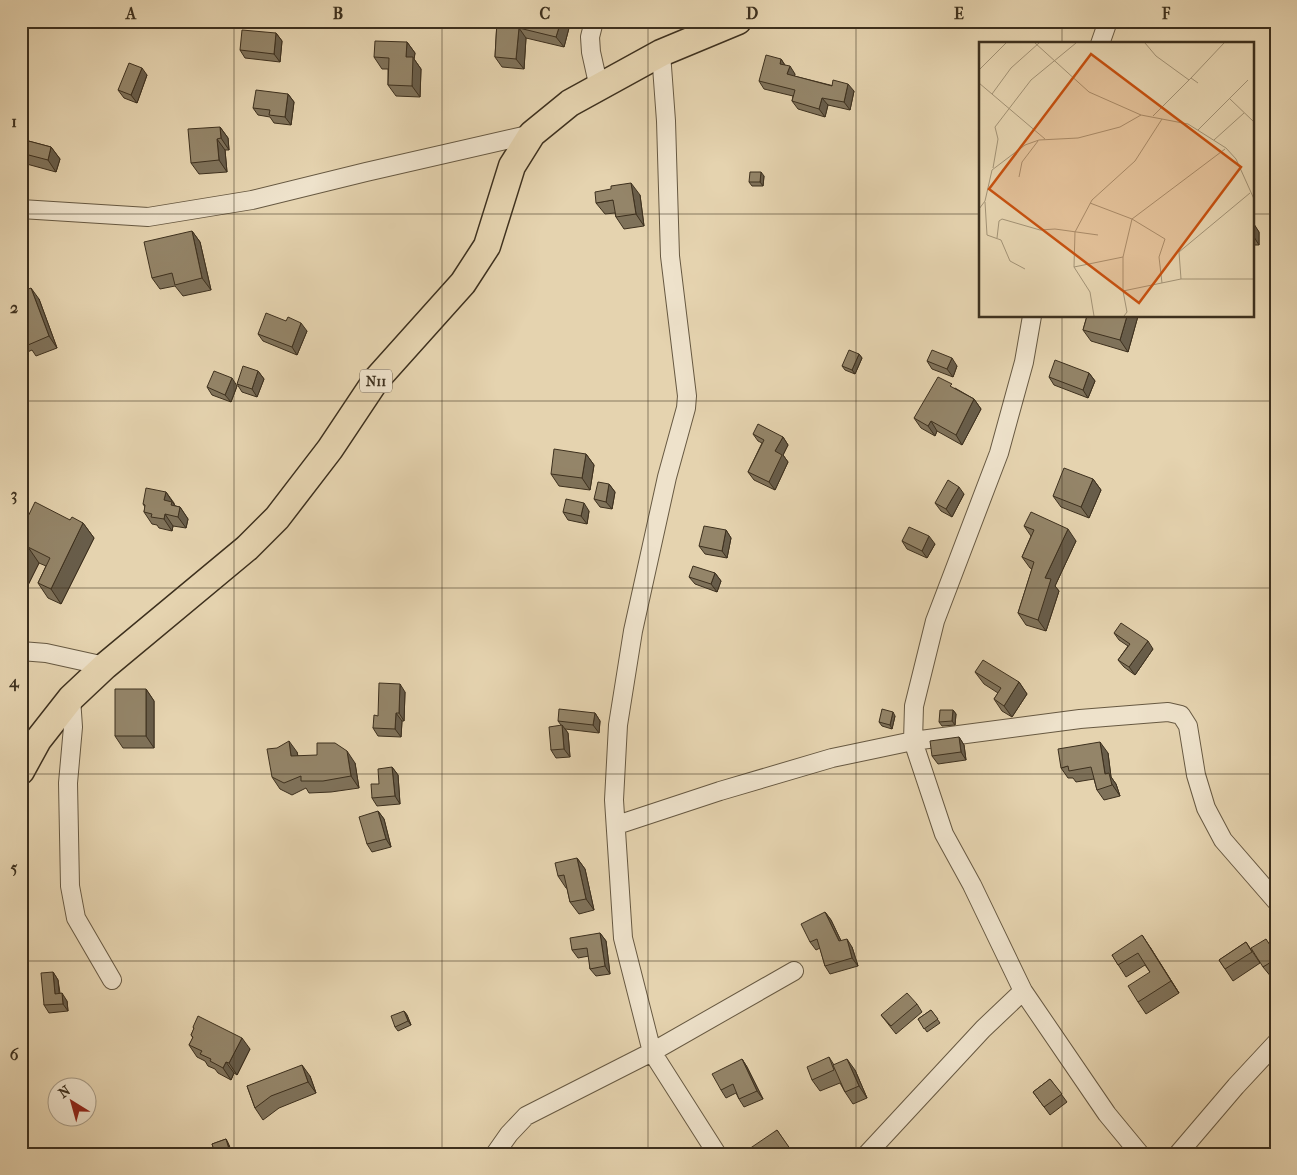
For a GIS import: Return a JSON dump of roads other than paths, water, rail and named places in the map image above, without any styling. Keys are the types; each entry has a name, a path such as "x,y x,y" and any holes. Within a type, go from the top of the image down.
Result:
{"highway":[{"name":"N11","path":"21,771 38,740 71,698 105,666 247,548 277,518 330,449 376,380 468,276 487,246 512,166 532,134 570,103 661,52 738,21"}],"street":[{"path":"594,21 590,37 591,52 599,88"},
{"path":"1101,42 1108,21"},
{"path":"661,52 666,120 670,256 687,396 686,408 667,477 633,631 618,725 614,800 622,938 652,1052 717,1154"},
{"path":"21,209 148,217 252,200 532,134"},
{"path":"1032,318 1024,362 999,453 936,621 914,706 912,741 944,834 972,886 1023,991 1107,1114 1140,1154"},
{"path":"21,651 46,652 105,666"},
{"path":"71,698 73,727 68,783 70,886 76,918 112,980"},
{"path":"617,826 720,791 822,761 912,741 1080,719 1168,712 1181,715 1188,726 1196,775 1206,808 1223,840 1276,901"},
{"path":"495,1154 508,1134 526,1116 652,1052 794,971"},
{"path":"867,1154 983,1029 1023,991"},
{"path":"1178,1154 1276,1043"}]}
